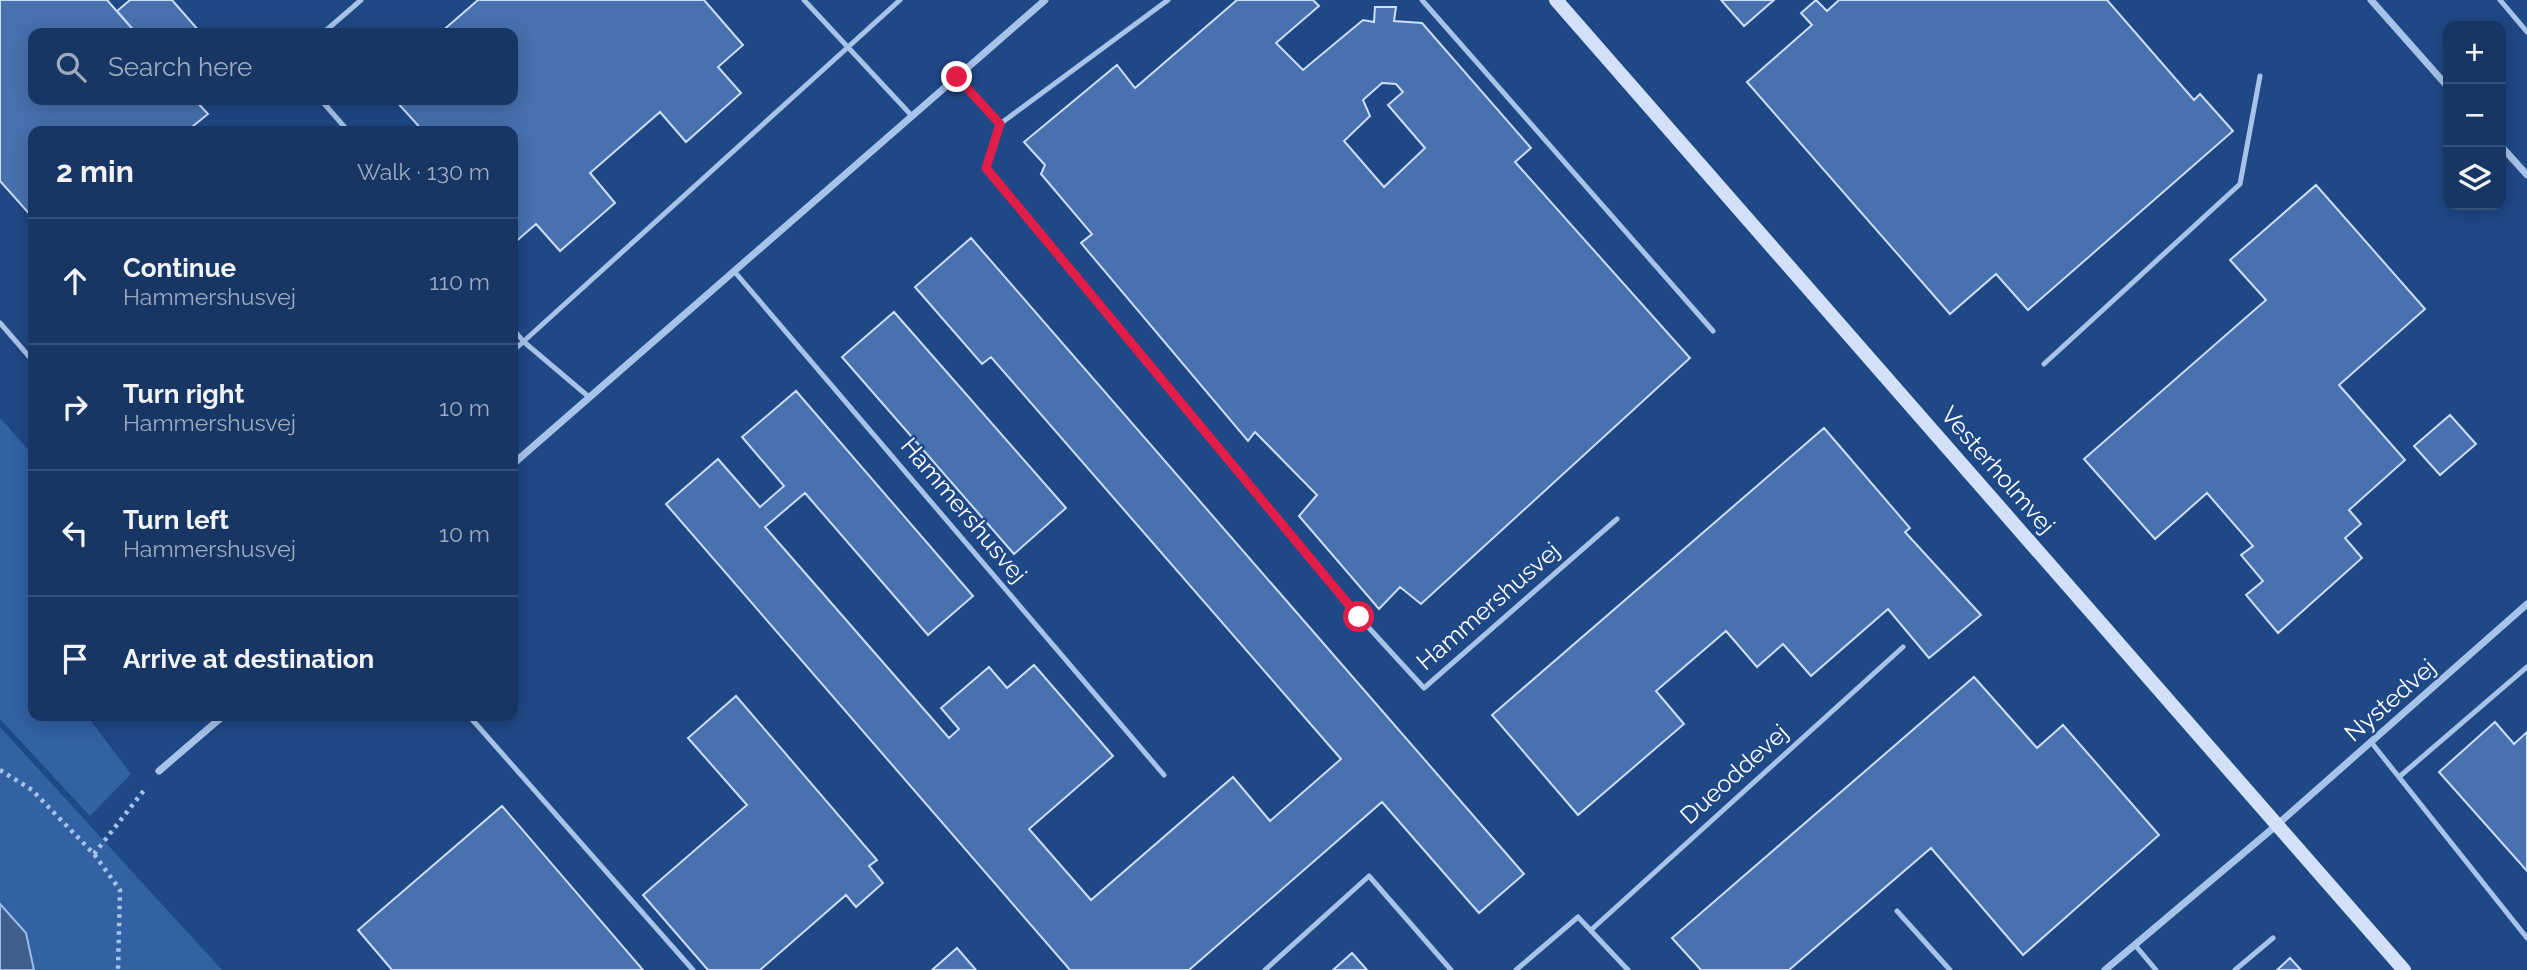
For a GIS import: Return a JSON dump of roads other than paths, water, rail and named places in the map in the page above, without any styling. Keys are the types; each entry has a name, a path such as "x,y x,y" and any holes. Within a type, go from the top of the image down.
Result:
{"street":[{"path":"518,460 1045,0"},
{"name":"Vesterholmvej","path":"1556,0 2404,970"},
{"path":"2371,0 2445,84"},
{"path":"2502,147 2527,175"},
{"name":"Nystedvej","path":"2277,824 2527,604"},
{"path":"159,771 217,721"},
{"path":"2105,970 2277,824"}],"lane":[{"path":"329,28 361,0"},
{"path":"804,0 912,116"},
{"path":"518,347 900,0"},
{"path":"957,77 1000,124 1168,0"},
{"path":"1422,0 1713,331"},
{"path":"2500,0 2527,32"},
{"path":"2044,364 2240,184 2260,76"},
{"path":"325,105 344,126"},
{"name":"Hammershusvej","path":"1000,124 986,168 1359,617 1424,688 1618,519"},
{"name":"Hammershusvej","path":"734,271 1164,775"},
{"path":"0,323 28,355"},
{"path":"518,335 589,397"},
{"name":"Dueoddevej","path":"1591,930 1903,647"},
{"path":"2399,777 2527,667"},
{"path":"473,721 693,970"},
{"path":"2371,742 2527,938"},
{"path":"1265,970 1369,876 1451,970"},
{"path":"1897,911 1950,970"},
{"path":"1516,970 1578,917 1628,970"},
{"path":"2235,970 2273,938"},
{"path":"2135,944 2156,970"}]}
